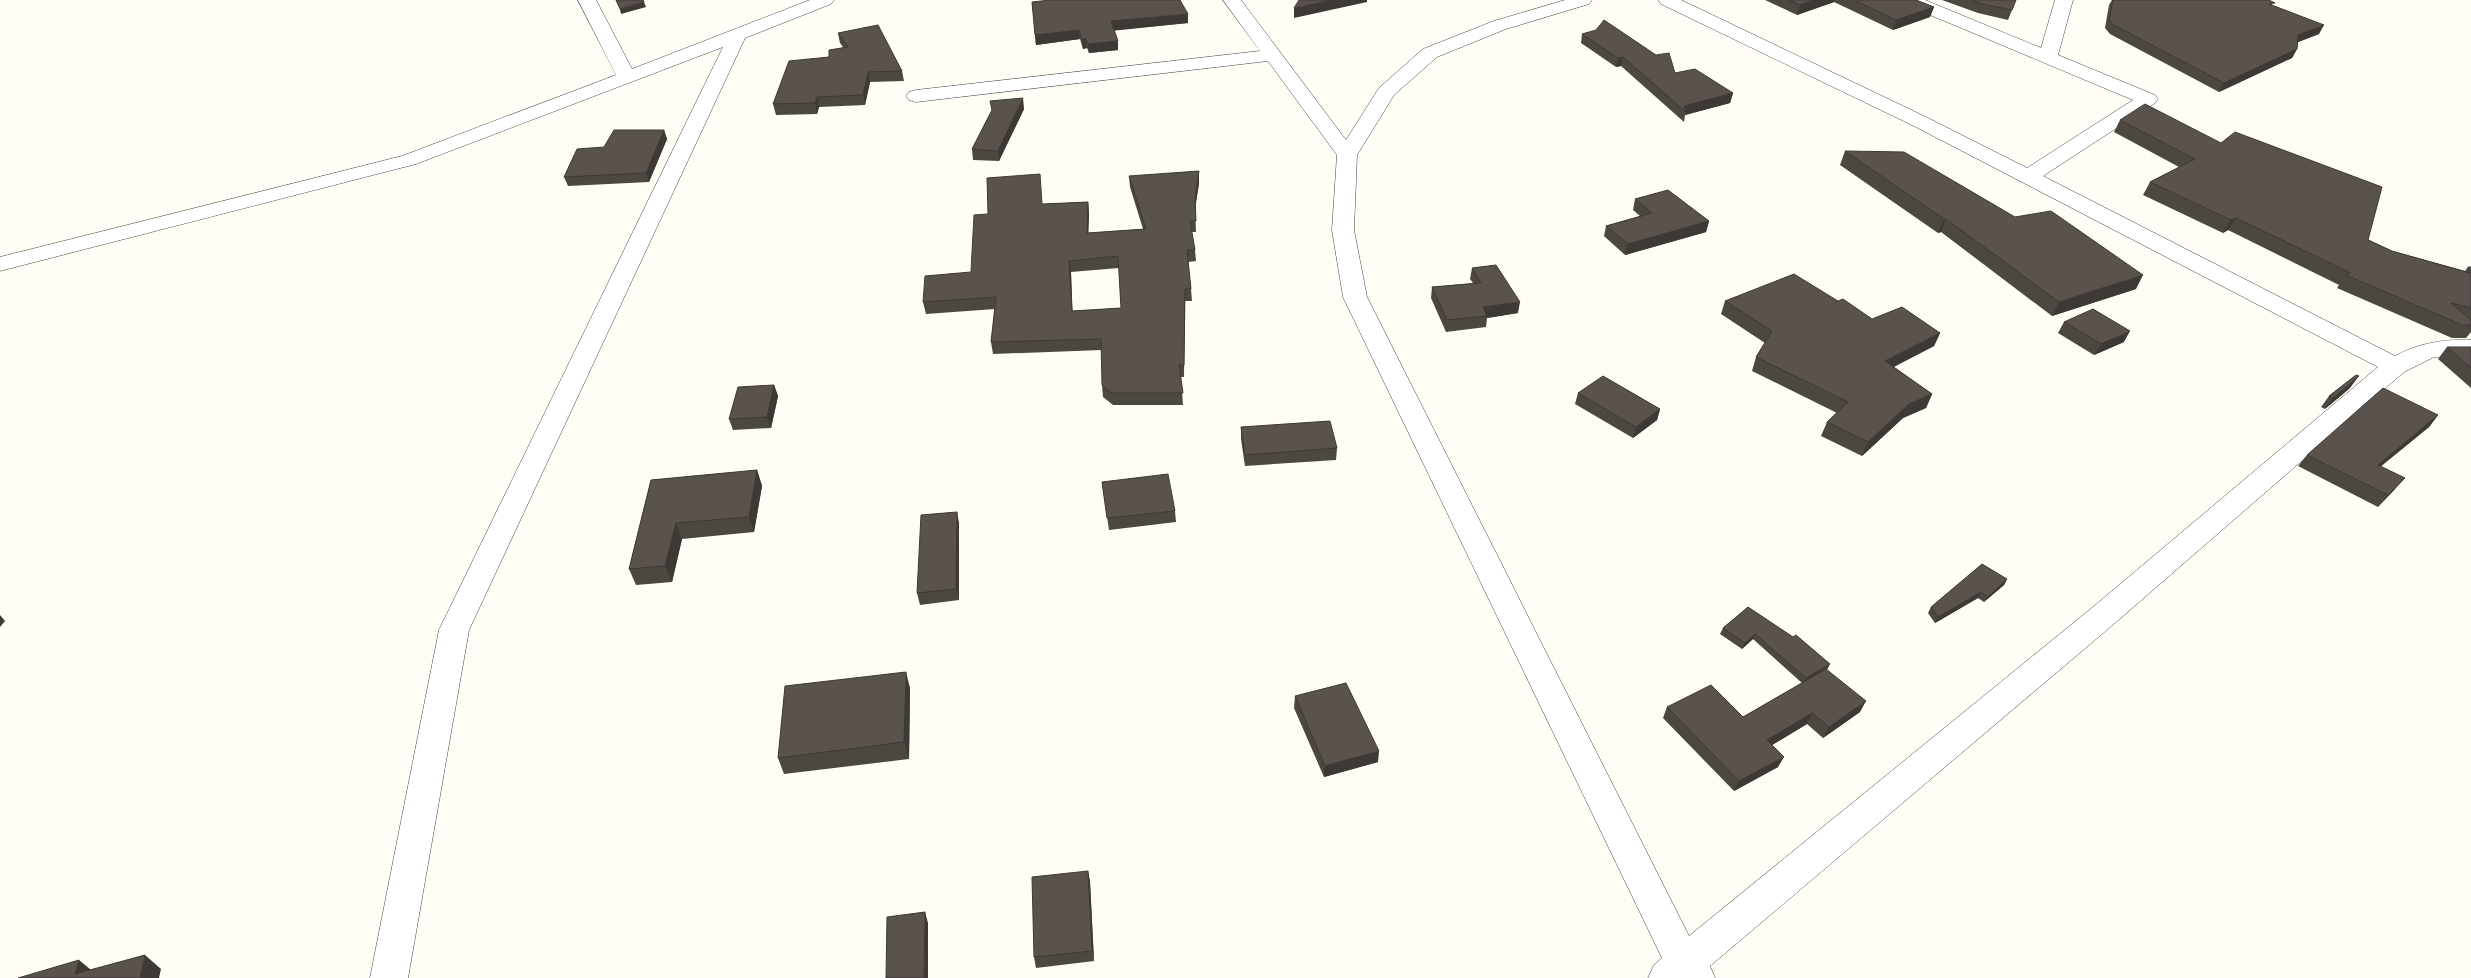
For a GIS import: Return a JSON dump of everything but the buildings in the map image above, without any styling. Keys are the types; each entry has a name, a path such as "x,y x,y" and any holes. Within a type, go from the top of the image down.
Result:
{"street":[{"path":"587,0 627,78"},
{"path":"0,264 409,160 627,78 825,0"},
{"path":"1232,0 1347,155"},
{"path":"1584,0 1500,25 1430,53 1386,92 1347,155 1342,230 1355,297 1682,973 2395,366 2420,352 2451,347 2471,348"},
{"path":"1666,0 1921,122 2395,366"},
{"path":"1910,0 2148,98 2028,177"},
{"path":"2048,57 2064,0"},
{"path":"389,978 454,630 738,34"},
{"path":"916,96 1272,55"}]}
